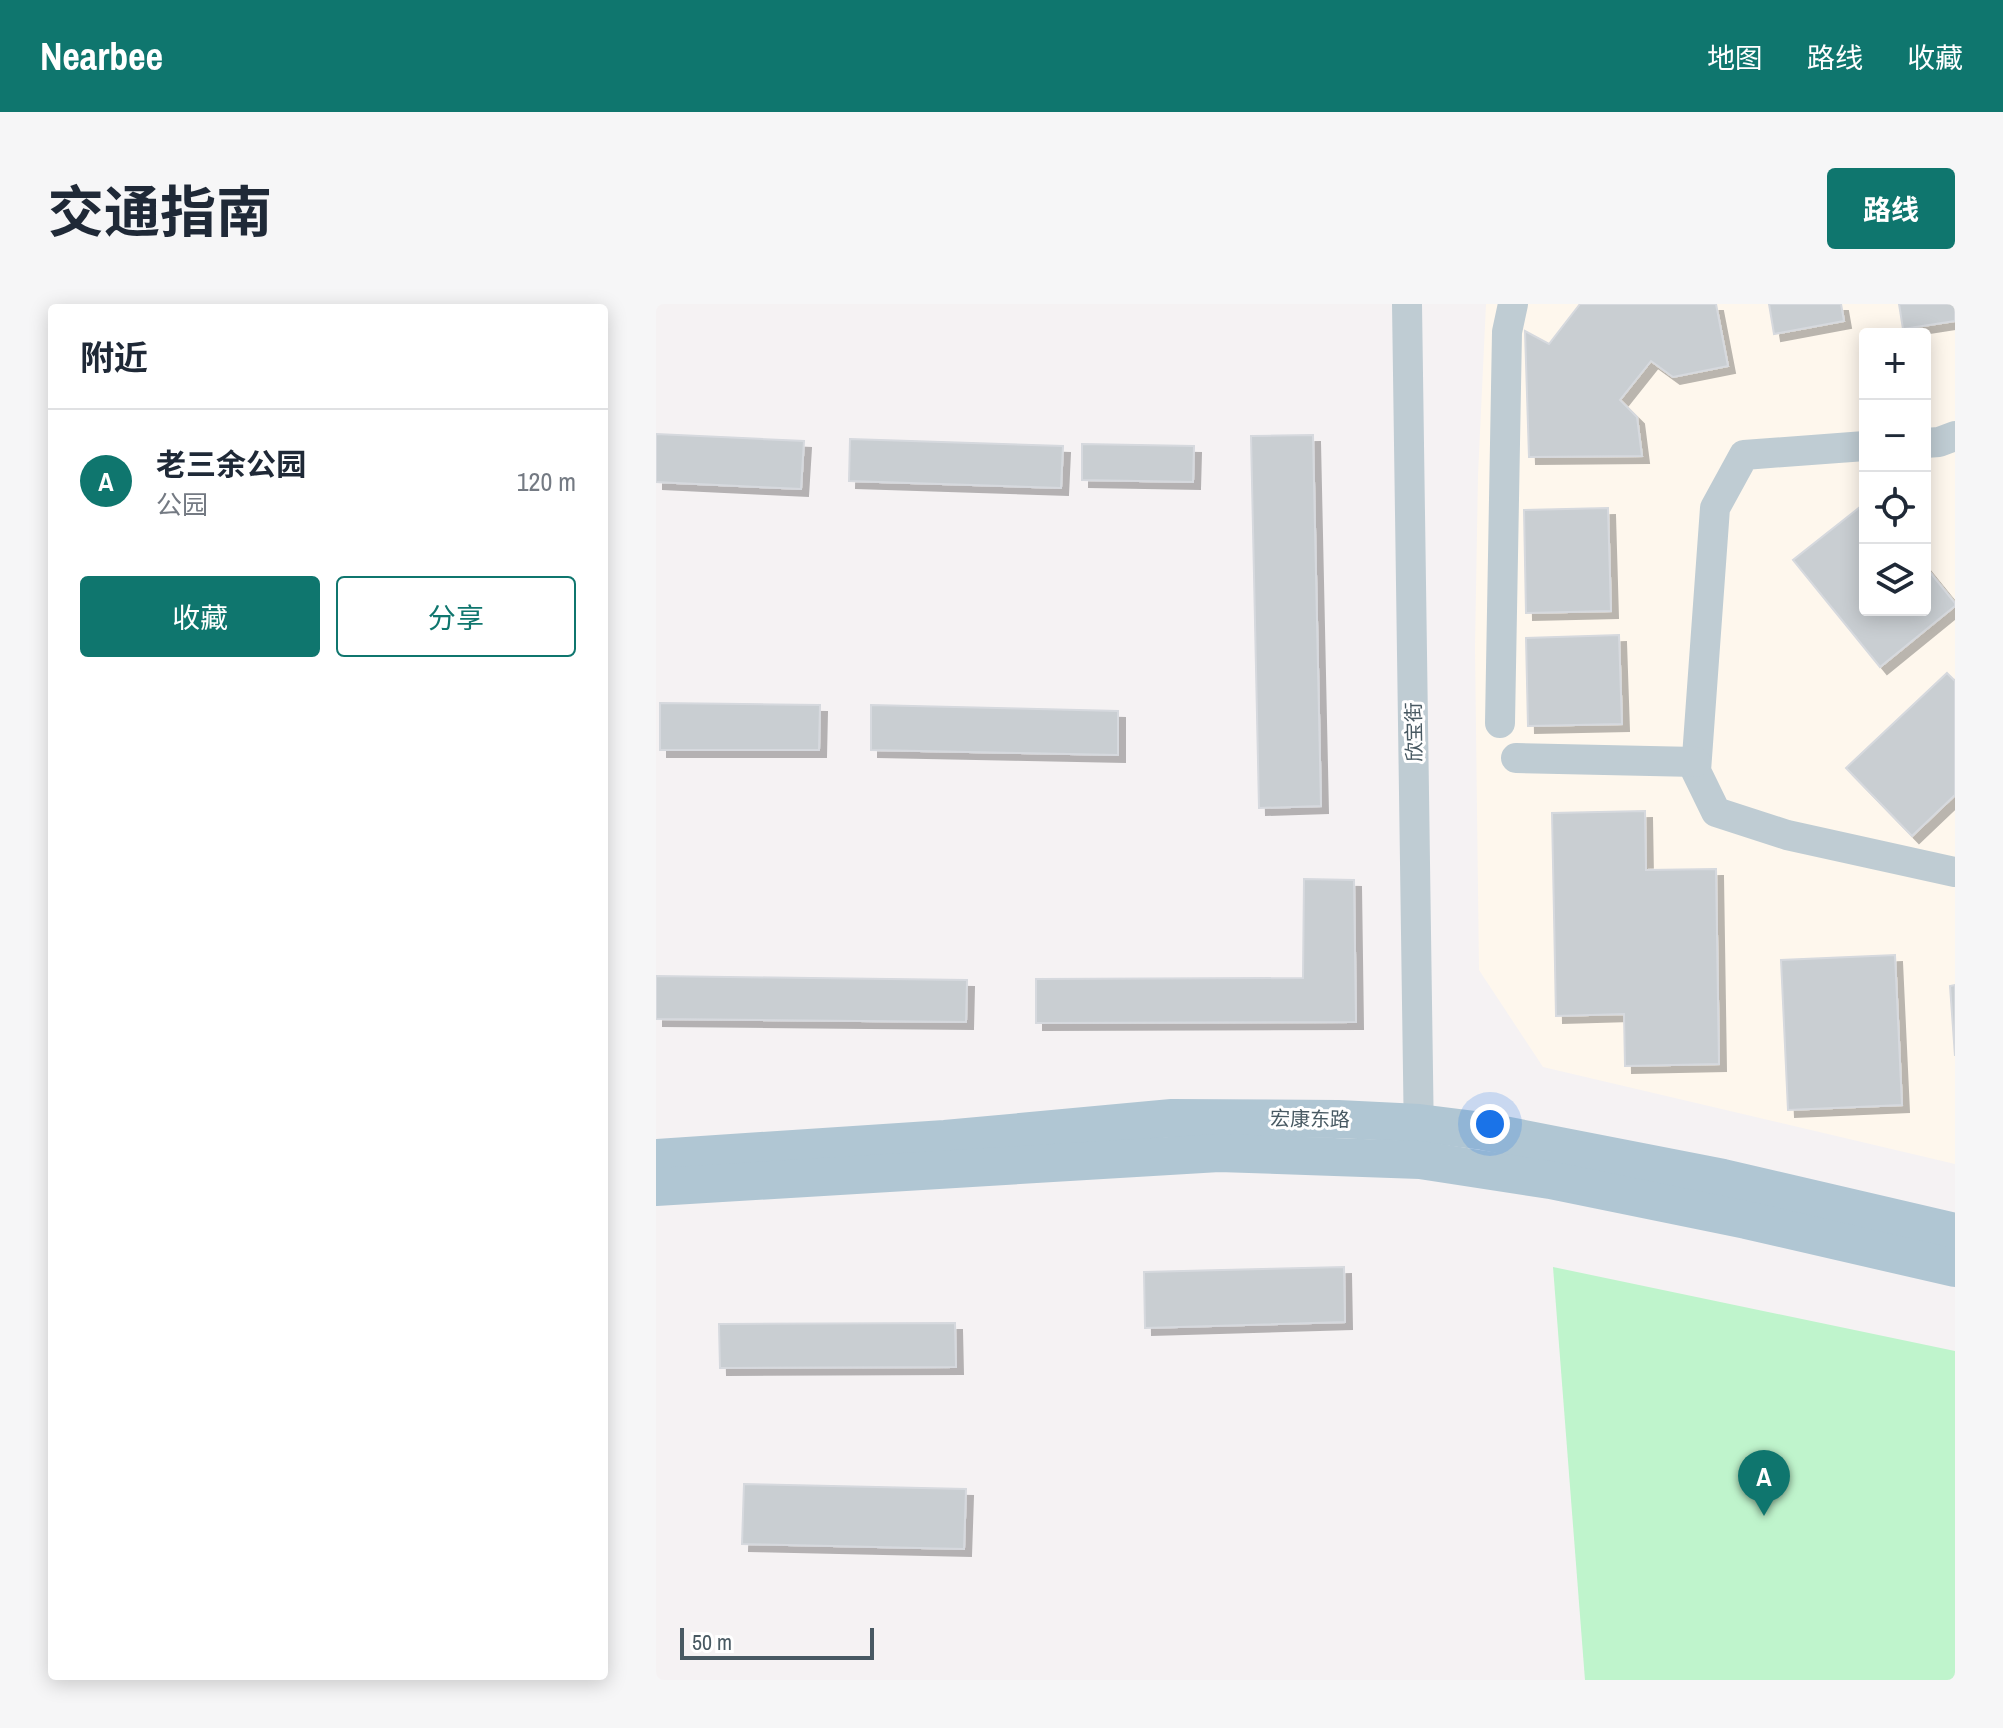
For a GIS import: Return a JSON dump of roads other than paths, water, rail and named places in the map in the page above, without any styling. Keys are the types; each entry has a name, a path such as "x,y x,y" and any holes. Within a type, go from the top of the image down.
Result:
{"main road":[{"name":"宏康东路","path":"656,1158 945,1139 1172,1118 1338,1119 1581,1186 1955,1268"},
{"name":"宏康东路","path":"656,1187 1419,1142 1483,1131 1723,1178 1955,1232"}],"street":[{"name":"欣宝街","path":"1407,304 1419,1142"},
{"path":"1500,723 1507,332 1513,304"},
{"path":"1931,443 1955,436"},
{"path":"1859,446 1744,455 1715,508 1696,771 1716,812 1787,835 1955,872"},
{"path":"1516,758 1696,762"}],"place":[{"name":"老三余公园","path":"1764,1516"}]}
